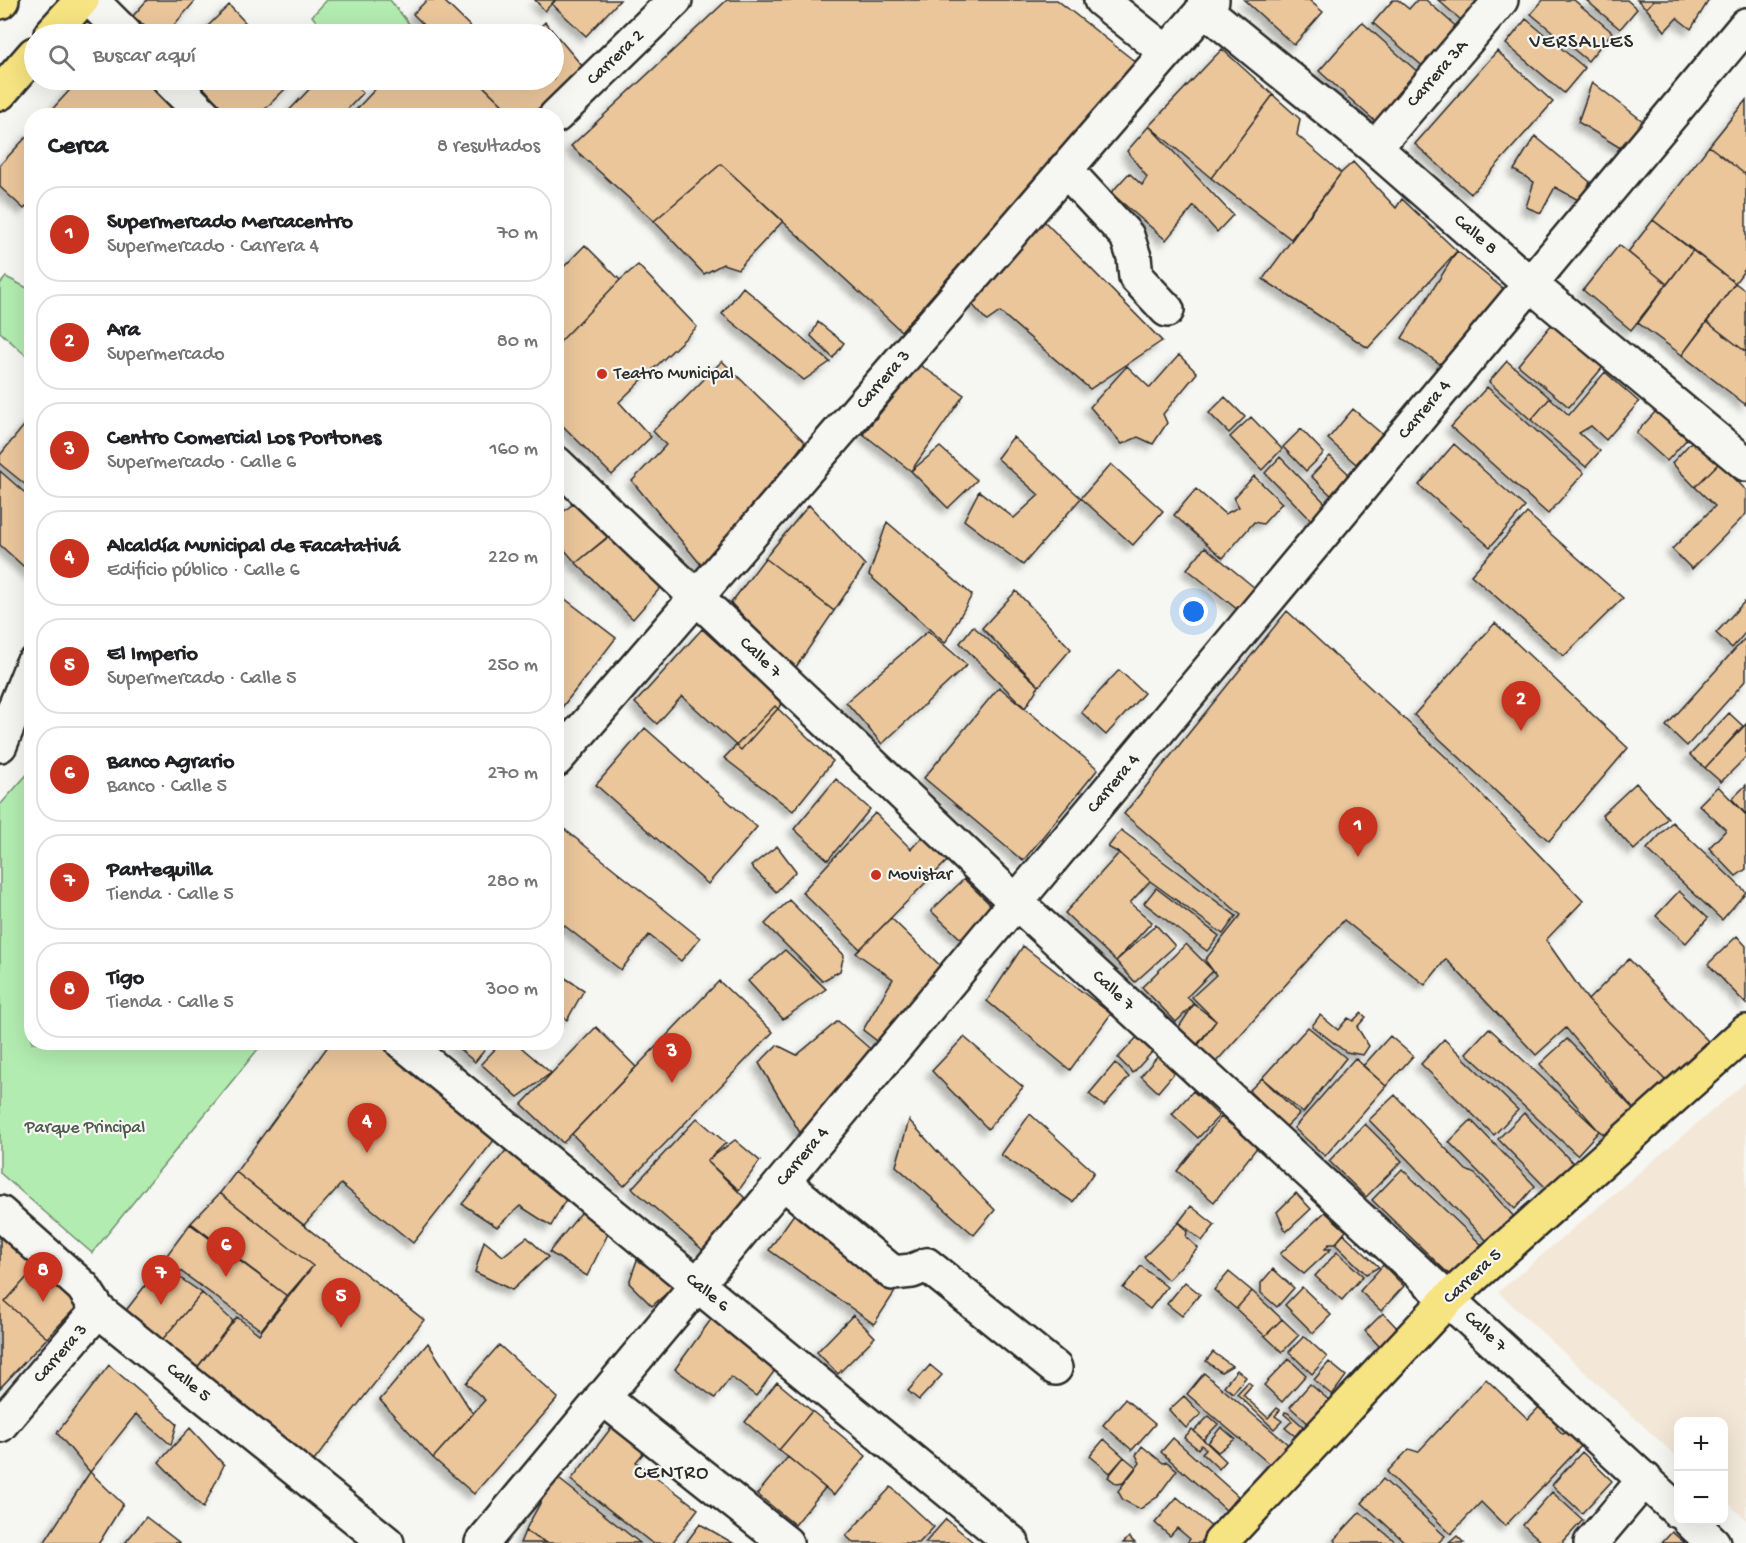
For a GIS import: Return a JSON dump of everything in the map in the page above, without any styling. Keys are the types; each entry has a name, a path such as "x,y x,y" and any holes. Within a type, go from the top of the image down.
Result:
{"main road":[{"path":"60,24 82,0"},
{"path":"0,93 24,65"},
{"name":"Carrera 5","path":"1220,1543 1448,1299 1746,1032"}],"street":[{"path":"91,0 115,24"},
{"name":"Carrera 2","path":"564,108 675,0"},
{"path":"1101,0 1166,52"},
{"name":"Carrera 3A","path":"1375,148 1501,0"},
{"name":"Carrera 3","path":"564,751 1208,4"},
{"name":"Calle 8","path":"1208,4 1530,284 1746,464"},
{"name":"Carrera 4","path":"482,1543 1746,25"},
{"path":"179,90 197,108"},
{"path":"1065,169 1127,236 1134,257 1136,277 1167,310"},
{"name":"Calle 7","path":"564,471 1016,902 1674,1507"},
{"path":"10,729 24,688"},
{"name":"Calle 6","path":"412,1050 1012,1543"},
{"path":"783,1182 893,1273 912,1271 927,1265 1055,1368"},
{"name":"Calle 5","path":"0,1213 83,1287 98,1310 387,1543"},
{"name":"Carrera 3","path":"0,1425 98,1310"},
{"path":"602,1397 786,1543"},
{"path":"1591,1543 1644,1479"},
{"path":"1693,1525 1713,1543"}],"shaded area":[{"path":"1746,1082 1746,1520 1728,1503 1728,1417 1674,1417 1674,1454 1498,1292"}],"green space":[{"path":"327,0 390,0 409,24 318,24 312,16"},
{"path":"6,277 24,286 24,354 0,332 0,284"},
{"name":"Parque Principal","path":"24,778 24,1050 257,1050 92,1253 0,1173 0,805"}],"building":[{"path":"147,0 196,0 175,24 142,24 133,16"},
{"path":"427,0 443,0 468,24 423,24 413,14"},
{"path":"535,0 555,0 545,11"},
{"path":"556,0 620,0 586,36 552,4"},
{"path":"727,0 1057,0 1137,63 901,331 721,164 654,221 571,146"},
{"path":"1244,0 1309,0 1323,12 1294,45"},
{"path":"1393,0 1398,0 1409,9 1417,0 1426,0 1460,30 1426,69 1373,23"},
{"path":"1438,0 1490,0 1468,26"},
{"path":"1543,0 1574,0 1612,32 1588,61 1531,14"},
{"path":"1586,0 1627,0 1637,9 1620,29"},
{"path":"1637,0 1654,0 1646,8"},
{"path":"1654,0 1709,0 1691,29 1677,18 1665,31 1646,8"},
{"path":"229,5 247,24 210,24"},
{"path":"1526,19 1585,68 1564,93 1506,44"},
{"path":"1362,22 1420,74 1377,123 1319,71"},
{"path":"564,44 583,67 564,85"},
{"path":"1222,49 1273,95 1211,178 1149,126"},
{"path":"1497,51 1553,102 1471,194 1415,144"},
{"path":"1592,82 1652,128 1627,152 1578,122"},
{"path":"70,90 156,90 176,108 53,108"},
{"path":"206,90 284,90 266,108 221,108"},
{"path":"309,90 360,90 363,93 349,108 292,108"},
{"path":"375,90 487,90 506,108 358,108"},
{"path":"487,90 558,90 539,108 506,108"},
{"path":"1273,95 1300,119 1297,135 1341,173 1291,239 1211,178"},
{"path":"1746,100 1746,175 1709,146"},
{"path":"1149,126 1233,215 1217,232 1194,206 1166,240 1111,193 1129,173 1142,185 1147,177 1127,151"},
{"path":"1535,136 1590,182 1580,201 1555,187 1541,213 1526,207 1534,182 1514,170"},
{"path":"24,140 24,209 0,187 0,165"},
{"path":"1709,146 1746,175 1746,268 1735,283 1653,220"},
{"path":"1353,162 1396,208 1402,199 1457,251 1368,348 1263,279 1341,173"},
{"path":"721,164 783,221 738,269 723,264 704,274 654,221"},
{"path":"1043,220 1162,341 1090,389 1000,312 987,321 971,303"},
{"path":"1653,220 1693,250 1667,284 1628,252"},
{"path":"585,245 620,280 564,338 564,267"},
{"path":"1619,245 1667,284 1631,330 1583,290"},
{"path":"1693,250 1735,283 1682,355 1638,323"},
{"path":"1457,251 1506,291 1452,372 1402,338"},
{"name":"Teatro Municipal","path":"638,265 697,327 619,402 651,437 612,475 564,427 564,338 620,280"},
{"path":"1735,283 1746,291 1746,352 1707,322"},
{"path":"743,287 830,362 804,380 722,314"},
{"path":"818,322 844,343 833,358 811,336"},
{"path":"1707,322 1746,352 1746,405 1682,355"},
{"path":"1552,324 1603,367 1569,407 1518,365"},
{"path":"1179,355 1197,373 1163,414 1167,423 1153,444 1138,437 1122,444 1090,407 1127,366 1150,388"},
{"path":"722,361 805,442 707,572 632,481 666,445 653,431"},
{"path":"1507,361 1550,398 1531,420 1489,382"},
{"path":"920,365 964,395 911,471 863,434"},
{"path":"1605,372 1639,402 1606,440 1591,426 1579,433 1600,451 1586,467 1531,420 1550,398 1569,415"},
{"path":"1487,387 1584,473 1548,514 1451,427"},
{"path":"1225,397 1245,417 1229,433 1209,413"},
{"path":"1353,409 1382,434 1356,464 1328,439"},
{"path":"1656,411 1687,439 1667,461 1636,433"},
{"path":"1251,417 1282,449 1262,470 1230,437"},
{"path":"24,426 24,484 0,464 0,455"},
{"path":"1301,429 1324,453 1306,471 1283,447"},
{"path":"1013,437 1081,498 1023,565 964,520 979,491 1014,518 1039,495 997,458"},
{"path":"1692,441 1719,463 1695,487 1672,463"},
{"path":"1454,444 1525,507 1490,547 1419,485"},
{"path":"940,447 977,480 948,508 911,471"},
{"path":"1330,456 1354,479 1335,499 1311,476"},
{"path":"1280,457 1330,508 1314,523 1265,473"},
{"path":"1719,463 1746,490 1746,514 1692,569 1672,549 1715,506 1695,487"},
{"path":"1111,464 1163,511 1133,545 1081,498"},
{"path":"0,471 24,492 24,567 0,545"},
{"path":"1254,476 1282,503 1263,524 1254,522 1223,558 1174,515 1196,489 1225,514 1239,507 1234,498"},
{"path":"580,498 611,534 576,563 564,549 564,511"},
{"path":"809,505 865,565 834,611 765,558"},
{"path":"1527,513 1623,598 1564,656 1471,575"},
{"path":"887,522 972,595 945,643 869,575"},
{"path":"611,535 662,586 633,619 576,563"},
{"path":"1205,547 1255,588 1238,610 1187,569"},
{"path":"765,558 834,611 794,670 731,603"},
{"path":"1016,591 1071,649 1039,686 982,628"},
{"path":"564,598 616,638 564,705"},
{"path":"1746,600 1746,632 1732,648 1716,633"},
{"path":"1287,611 1448,759 1583,901 1546,940 1588,1000 1666,1081 1636,1112 1566,1028 1536,1055 1446,959 1425,985 1344,920 1215,1063 1196,1048 1216,1021 1192,997 1216,975 1205,960 1241,915 1124,814"},
{"path":"1495,623 1628,748 1549,841 1414,715"},
{"path":"973,626 1039,686 1025,708 960,643"},
{"path":"702,629 783,703 741,750 682,696 657,724 635,703"},
{"path":"928,631 967,665 882,744 846,702"},
{"path":"1746,637 1746,680 1687,746 1666,726"},
{"path":"1119,670 1144,693 1106,735 1081,712"},
{"path":"999,687 1098,769 1023,861 924,778"},
{"path":"775,706 833,761 793,811 724,758"},
{"path":"1729,713 1743,726 1705,768 1690,755"},
{"path":"1746,724 1746,757 1721,782 1705,768"},
{"path":"645,728 757,827 708,884 596,785"},
{"path":"836,779 870,809 828,860 794,829"},
{"path":"1636,783 1668,818 1634,850 1602,815"},
{"path":"1746,785 1746,814 1732,799"},
{"path":"1718,786 1746,815 1746,869 1736,876 1709,848 1726,830 1699,805"},
{"name":"Movistar","path":"875,813 911,849 927,832 951,857 860,949 802,892"},
{"path":"1672,822 1746,892 1722,920 1647,849"},
{"path":"564,829 700,938 681,961 649,935 621,970 564,925"},
{"path":"1121,830 1236,916 1223,934 1150,881 1119,853 1108,847"},
{"path":"777,846 796,871 776,892 751,866"},
{"path":"1119,853 1150,881 1130,903 1152,922 1116,961 1065,913"},
{"path":"964,879 1005,919 976,953 931,911"},
{"path":"1156,888 1219,936 1207,951 1144,903"},
{"path":"1679,891 1708,918 1686,943 1656,916"},
{"path":"789,900 844,955 840,971 822,981 765,924"},
{"path":"891,918 951,976 890,1051 863,1030 893,979 856,953"},
{"path":"1156,925 1175,946 1135,982 1116,961"},
{"path":"1737,936 1746,946 1746,1004 1708,964"},
{"path":"1186,944 1213,971 1187,997 1194,1004 1176,1022 1142,987"},
{"path":"1023,946 1111,1014 1070,1070 987,1001"},
{"path":"785,950 826,989 783,1019 748,981"},
{"path":"1629,959 1708,1041 1666,1081 1588,1000"},
{"path":"564,977 584,990 567,1020 564,1018"},
{"path":"719,981 773,1032 624,1186 572,1134"},
{"path":"1194,1004 1216,1021 1196,1046 1179,1027"},
{"path":"1361,1013 1366,1017 1357,1027 1369,1046 1363,1055 1346,1052 1312,1026 1320,1015 1338,1030 1348,1018 1353,1021"},
{"path":"838,1021 883,1060 803,1138 759,1063 777,1045 797,1055"},
{"path":"596,1027 636,1067 563,1143 522,1104"},
{"path":"1308,1027 1346,1058 1303,1113 1262,1078"},
{"path":"1489,1028 1599,1131 1577,1155 1466,1053"},
{"path":"1139,1035 1154,1050 1133,1073 1118,1058"},
{"path":"1390,1036 1413,1056 1386,1086 1363,1066"},
{"path":"964,1037 1023,1087 988,1129 932,1071"},
{"path":"1444,1039 1518,1110 1494,1135 1421,1064"},
{"path":"1567,1039 1636,1112 1609,1137 1599,1131 1540,1064"},
{"path":"325,1050 392,1050 499,1134 413,1243 341,1184 304,1225 236,1172"},
{"path":"461,1050 485,1050 475,1062"},
{"path":"494,1050 524,1050 551,1073 518,1097 481,1064"},
{"path":"1158,1056 1175,1072 1158,1092 1141,1076"},
{"path":"1355,1058 1386,1086 1325,1156 1294,1128"},
{"path":"1115,1063 1129,1077 1104,1106 1089,1094"},
{"path":"1262,1078 1299,1114 1286,1127 1249,1091"},
{"path":"1193,1091 1219,1116 1198,1138 1172,1114"},
{"path":"1395,1095 1466,1170 1475,1174 1517,1220 1491,1245 1369,1120"},
{"path":"1524,1113 1573,1163 1547,1189 1498,1139"},
{"path":"1030,1114 1094,1172 1073,1202 1001,1155"},
{"path":"1221,1117 1231,1125 1236,1122 1263,1140 1214,1202 1177,1171"},
{"path":"697,1118 726,1143 707,1161 749,1202 704,1251 632,1188"},
{"path":"909,1120 995,1210 974,1235 896,1166"},
{"path":"1471,1120 1535,1186 1515,1209 1449,1142"},
{"path":"1365,1124 1402,1161 1366,1197 1329,1161"},
{"path":"735,1140 760,1161 739,1190 707,1161"},
{"path":"512,1143 571,1190 551,1226 520,1206 497,1227 462,1204"},
{"path":"1402,1169 1484,1247 1454,1279 1372,1200"},
{"path":"236,1172 424,1320 303,1475 186,1382 237,1317 259,1334 313,1266 220,1193"},
{"path":"220,1193 313,1266 287,1296 191,1223"},
{"path":"1296,1193 1311,1209 1286,1232 1277,1212"},
{"path":"1191,1206 1215,1225 1202,1241 1179,1222"},
{"path":"585,1208 609,1232 587,1276 549,1252"},
{"path":"1325,1212 1346,1231 1335,1244 1329,1244 1325,1249 1331,1249 1304,1274 1280,1254"},
{"path":"794,1214 898,1287 874,1324 769,1250"},
{"path":"1179,1222 1187,1232 1186,1237 1198,1248 1168,1280 1144,1257"},
{"path":"190,1224 287,1296 261,1330 164,1259"},
{"path":"0,1232 80,1303 0,1388"},
{"path":"1344,1234 1379,1267 1366,1274 1335,1244"},
{"path":"527,1237 548,1257 512,1290 475,1272 484,1241 503,1256"},
{"path":"1337,1252 1363,1276 1342,1300 1315,1276"},
{"path":"637,1260 676,1285 652,1306 629,1283"},
{"path":"161,1265 202,1293 156,1347 121,1317"},
{"path":"1383,1265 1404,1286 1381,1311 1360,1291"},
{"path":"1141,1266 1167,1287 1150,1309 1123,1288"},
{"path":"36,1267 80,1303 47,1338 5,1302"},
{"path":"1273,1269 1294,1288 1277,1307 1261,1293 1261,1283"},
{"path":"1229,1272 1252,1291 1236,1309 1214,1290"},
{"path":"1185,1282 1200,1294 1182,1316 1167,1304"},
{"path":"1302,1287 1331,1315 1313,1333 1285,1305"},
{"path":"1252,1291 1282,1319 1265,1336 1236,1309"},
{"path":"202,1293 233,1321 186,1382 156,1347"},
{"path":"1383,1313 1398,1329 1380,1347 1365,1331"},
{"path":"715,1314 781,1362 756,1396 731,1377 715,1398 675,1369"},
{"path":"853,1315 875,1337 838,1374 817,1352"},
{"path":"1282,1319 1299,1335 1282,1352 1265,1336"},
{"path":"1304,1336 1327,1357 1312,1374 1289,1352"},
{"path":"428,1343 473,1414 433,1458 380,1400"},
{"path":"499,1345 558,1398 474,1494 433,1458 485,1400 466,1383"},
{"path":"1213,1352 1232,1366 1221,1372 1206,1361"},
{"path":"1289,1359 1306,1375 1282,1402 1264,1385"},
{"path":"1329,1362 1346,1376 1332,1395 1314,1380"},
{"path":"109,1365 177,1424 171,1445 136,1414 90,1472 57,1433"},
{"path":"930,1365 942,1375 919,1400 908,1391"},
{"path":"1237,1370 1246,1377 1233,1393 1224,1386"},
{"path":"1204,1373 1290,1446 1273,1467 1187,1394"},
{"path":"1486,1379 1528,1419 1540,1406 1559,1424 1556,1427 1563,1434 1567,1432 1582,1445 1505,1526 1481,1502 1451,1534 1387,1472 1409,1449 1418,1452"},
{"path":"777,1382 812,1411 779,1450 745,1422"},
{"path":"1248,1382 1252,1385 1243,1395 1268,1418 1277,1408 1280,1410 1275,1416 1282,1421 1274,1429 1237,1394"},
{"path":"1310,1384 1330,1401 1310,1425 1290,1407"},
{"path":"1184,1396 1201,1414 1186,1428 1169,1410"},
{"path":"1125,1399 1155,1424 1132,1450 1103,1425"},
{"path":"812,1411 866,1456 834,1495 779,1450"},
{"path":"1285,1412 1303,1426 1295,1436 1285,1428 1292,1421 1284,1414"},
{"path":"1209,1416 1218,1424 1203,1440 1194,1431"},
{"path":"618,1419 651,1444 636,1462 698,1509 672,1543 652,1543 571,1480"},
{"path":"1221,1427 1235,1439 1218,1452 1208,1443"},
{"path":"190,1428 224,1465 203,1508 159,1462"},
{"path":"1192,1429 1226,1461 1219,1469 1202,1453 1206,1449 1201,1445 1198,1449 1184,1438"},
{"path":"1173,1438 1238,1496 1226,1510 1161,1452"},
{"path":"1104,1439 1124,1457 1110,1473 1090,1456"},
{"path":"1142,1446 1163,1463 1167,1462 1177,1470 1157,1497 1140,1509 1123,1500 1118,1491 1140,1463 1136,1455"},
{"path":"1582,1452 1612,1481 1582,1513 1552,1485"},
{"path":"788,1457 825,1488 795,1525 757,1494"},
{"path":"1124,1457 1136,1467 1123,1483 1117,1484 1108,1477"},
{"path":"90,1472 123,1504 99,1543 44,1543"},
{"path":"555,1476 640,1543 547,1543 525,1531"},
{"path":"1383,1479 1445,1536 1438,1543 1406,1543 1362,1503"},
{"path":"891,1487 934,1527 919,1543 854,1543 846,1536"},
{"path":"1552,1492 1583,1520 1562,1543 1543,1543 1523,1525"},
{"path":"1177,1497 1214,1529 1202,1543 1187,1543 1190,1539 1177,1528 1170,1536 1155,1523"},
{"path":"1360,1512 1397,1543 1337,1543 1334,1540"},
{"path":"146,1517 180,1543 125,1543"},
{"path":"946,1519 974,1543 925,1543"},
{"path":"700,1524 733,1543 686,1543"},
{"path":"525,1531 546,1543 520,1543"},
{"path":"1672,1532 1685,1543 1662,1543"},
{"path":"1457,1536 1464,1543 1449,1543"},
{"path":"1129,1537 1135,1543 1123,1543"}],"place":[{"name":"Teatro Municipal","path":"602,374"},
{"name":"Ara","path":"1521,731"},
{"name":"Supermercado Mercacentro","path":"1358,857"},
{"name":"Movistar","path":"876,875"},
{"name":"Centro Comercial Los Portones","path":"672,1083"},
{"name":"Alcaldía Municipal de Facatativá","path":"367,1153"},
{"name":"Banco Agrario","path":"226,1277"},
{"name":"Tigo","path":"43,1302"},
{"name":"Pantequilla","path":"161,1305"},
{"name":"El Imperio","path":"341,1328"}],"district":[{"name":"VERSALLES","path":"1582,43"},
{"name":"CENTRO","path":"672,1474"}]}
